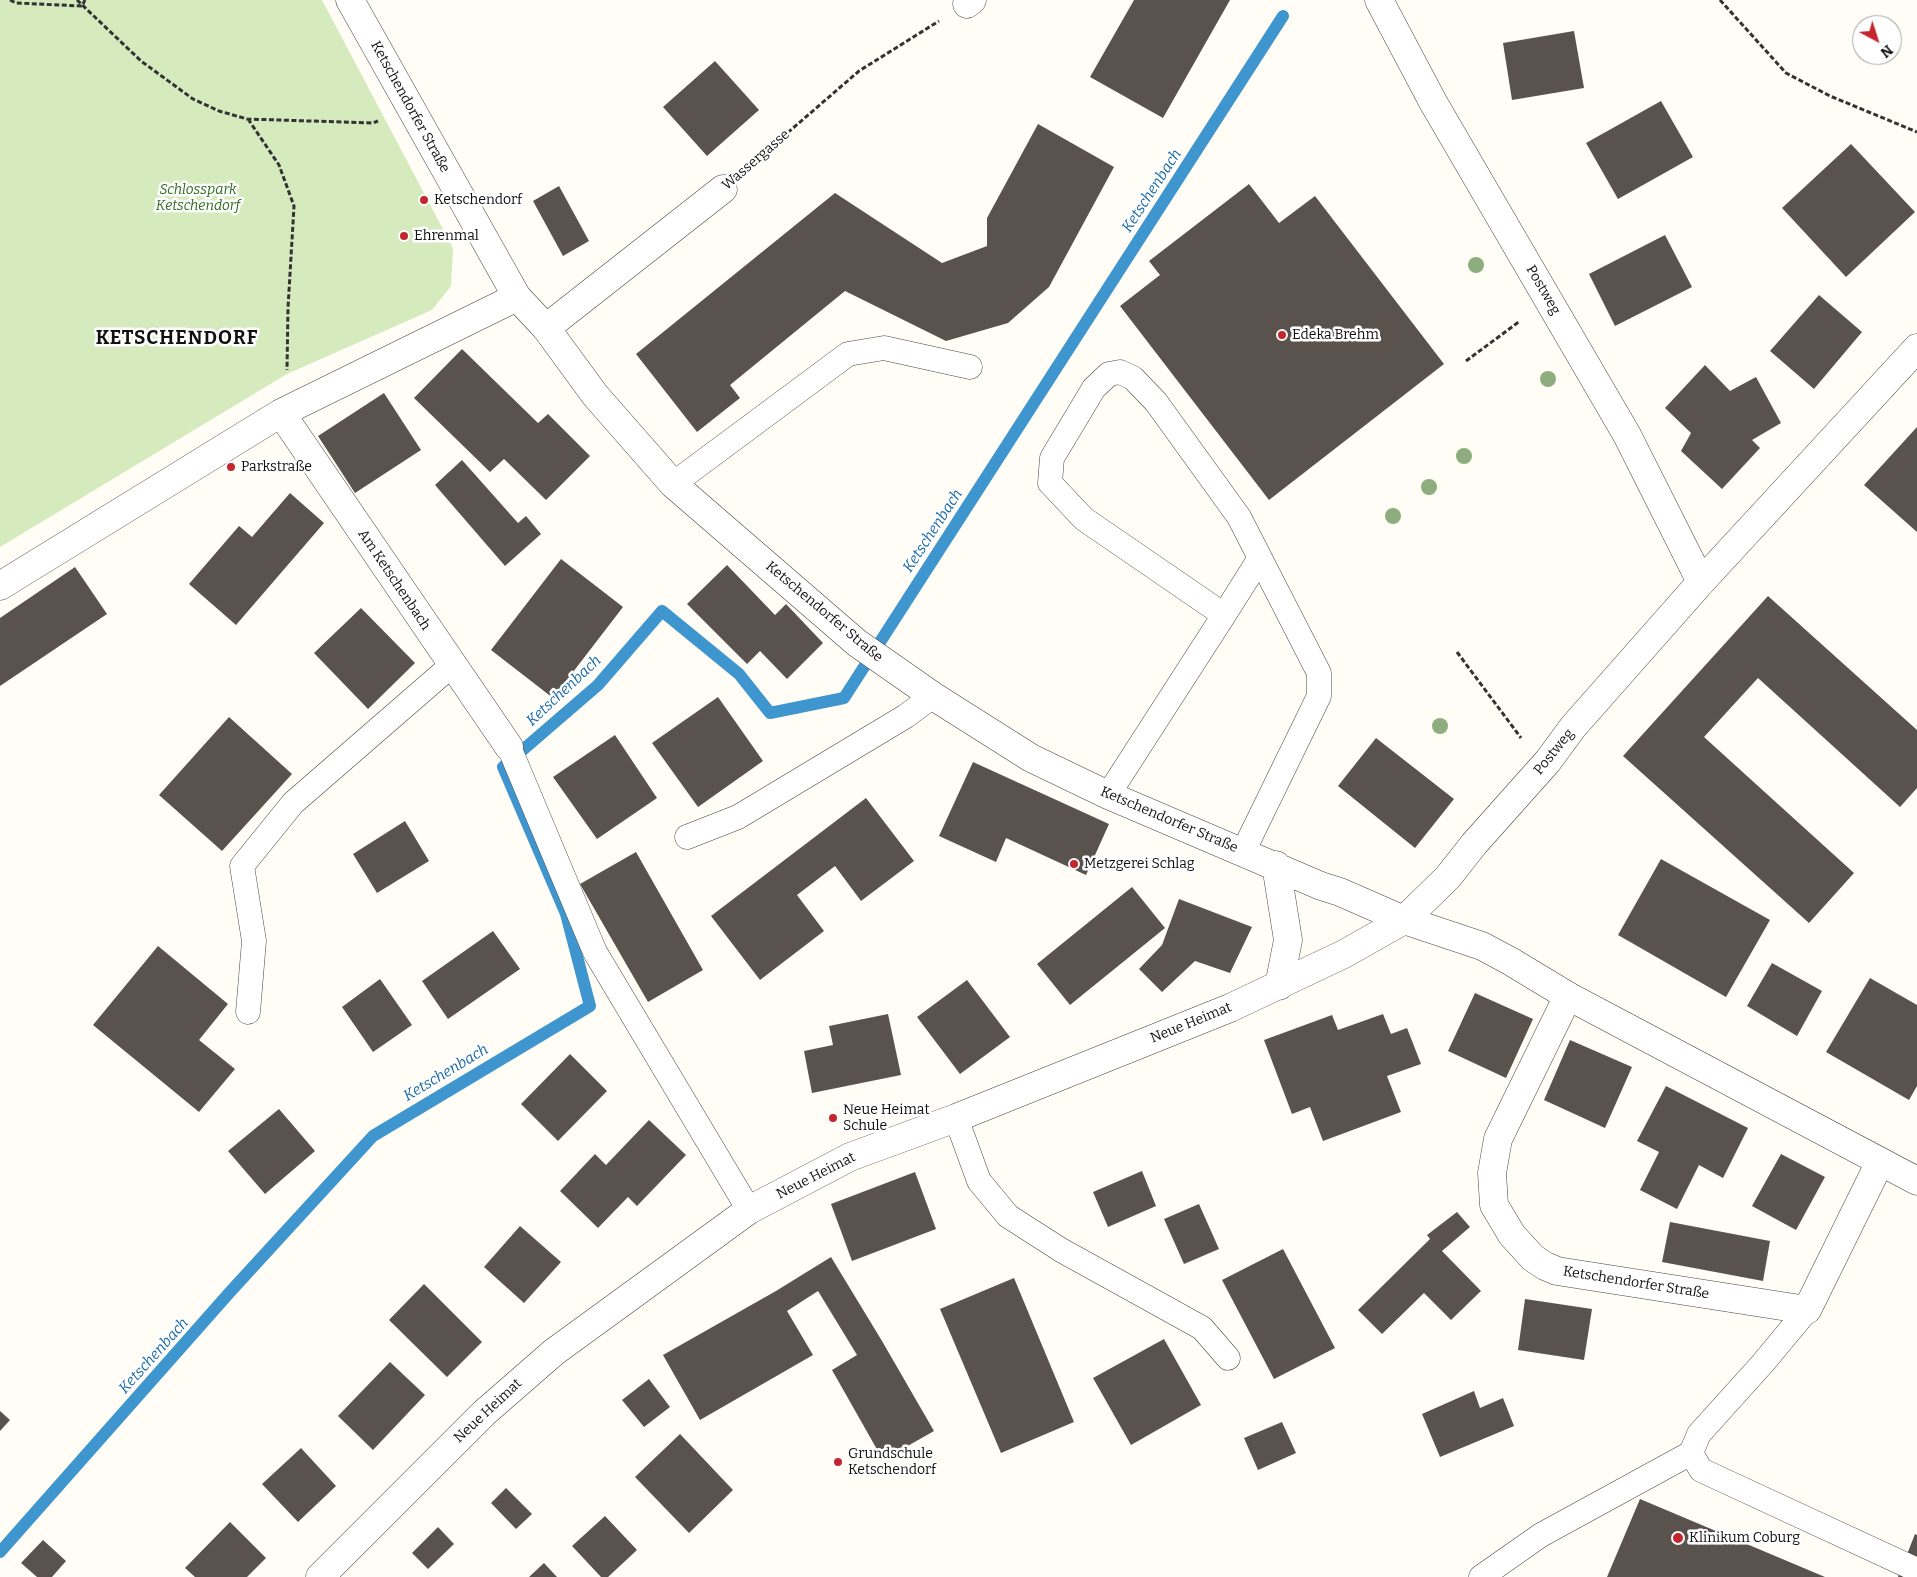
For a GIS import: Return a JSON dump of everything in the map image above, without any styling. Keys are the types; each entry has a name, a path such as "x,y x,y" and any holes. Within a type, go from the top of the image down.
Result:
{"street":[{"name":"Ketschendorfer Straße","path":"350,0 517,297 546,328 595,395 673,484 857,643 933,696 1031,758 1108,795 1276,865 1321,886 1340,892 1404,920 1482,946 1568,996 1917,1182"},
{"name":"Postweg","path":"1379,0 1433,102 1628,436 1701,582"},
{"name":"Wassergasse","path":"546,328 723,189"},
{"path":"0,586 281,413 517,297"},
{"name":"Postweg","path":"1404,920 1448,877 1474,844 1542,767 1573,727 1701,582 1917,348"},
{"name":"Am Ketschenbach","path":"281,413 509,746"},
{"path":"1276,865 1288,940 1279,986"},
{"name":"Neue Heimat","path":"320,1577 484,1412 554,1352 749,1210 850,1157 956,1118 1221,1012 1344,954 1404,920"},
{"name":"Ketschendorfer Straße","path":"1568,996 1498,1139 1492,1173 1494,1205 1512,1235 1533,1258 1557,1271 1807,1310"},
{"path":"1807,1310 1880,1162"}],"lane":[{"path":"673,484 848,354 884,348 970,367"},
{"path":"1224,615 1084,519 1050,483 1052,458 1094,388 1110,374 1120,372 1133,378 1156,402 1239,517 1319,673 1319,696 1243,852"},
{"path":"1108,795 1260,558"},
{"path":"248,1012 254,941 242,866 292,803 452,665"},
{"path":"687,837 738,817 906,716 933,696"},
{"path":"509,746 595,952 749,1210"},
{"path":"956,1118 979,1181 1008,1216 1061,1250 1202,1328 1228,1358"},
{"path":"1481,1577 1541,1535 1691,1453 1699,1434 1763,1364 1807,1310"},
{"path":"1691,1453 1701,1470 1917,1570"}],"path":[{"path":"10,0 82,6"},
{"path":"77,0 141,61 193,99 219,111 247,119 373,123 410,106"},
{"path":"82,6 86,0"},
{"path":"1720,0 1786,73 1830,96 1917,132"},
{"name":"Wassergasse","path":"723,189 859,71 969,2"},
{"path":"247,119 279,165 294,206 288,308 287,374 281,413"},
{"path":"1466,361 1549,300"},
{"path":"1457,652 1542,767"}],"green space":[{"name":"Schlosspark Ketschendorf","path":"0,0 322,0 453,248 451,286 432,310 287,374 0,547"}],"building":[{"path":"1134,0 1230,0 1163,118 1090,77"},
{"path":"1574,31 1584,88 1512,100 1503,43"},
{"path":"715,61 759,110 707,156 663,107"},
{"path":"1661,101 1693,157 1618,199 1586,143"},
{"path":"1038,124 1114,167 1049,287 1008,323 946,341 845,291 730,385 740,398 697,432 636,354 835,193 942,263 987,246 987,218"},
{"path":"1851,144 1915,212 1846,277 1782,208"},
{"name":"Edeka Brehm","path":"1249,184 1279,223 1315,196 1444,364 1269,500 1120,306 1160,275 1149,261"},
{"path":"559,186 589,241 563,256 533,201"},
{"path":"1665,235 1692,287 1615,326 1589,274"},
{"path":"1819,295 1862,332 1814,389 1770,351"},
{"path":"462,349 538,423 548,414 590,456 546,500 504,459 490,472 414,398"},
{"path":"1705,365 1730,391 1756,377 1781,423 1752,440 1760,448 1722,489 1681,451 1691,433 1665,408"},
{"path":"384,393 421,450 355,493 318,436"},
{"path":"1917,427 1917,532 1864,485"},
{"path":"462,460 518,523 526,516 541,534 505,566 435,485"},
{"path":"290,493 324,523 236,625 189,584 239,526 252,537"},
{"path":"561,559 623,607 553,698 491,650"},
{"path":"727,565 775,615 786,604 823,643 787,679 760,651 747,664 687,604"},
{"path":"75,567 107,614 0,686 0,618"},
{"path":"1768,596 1917,730 1917,788 1900,807 1758,678 1704,737 1854,873 1809,923 1623,756"},
{"path":"361,608 415,663 368,709 314,653"},
{"path":"718,697 763,761 698,807 652,743"},
{"path":"229,717 292,774 222,851 159,795"},
{"path":"615,735 657,798 597,839 553,777"},
{"path":"1376,738 1454,799 1415,848 1338,786"},
{"path":"973,762 1109,824 1086,875 1006,838 996,862 939,836"},
{"path":"866,798 914,861 861,901 835,866 797,895 824,931 760,980 711,916"},
{"path":"405,821 429,861 377,893 353,854"},
{"path":"636,852 703,970 648,1002 580,884"},
{"path":"1661,859 1770,920 1726,997 1618,935"},
{"path":"1132,887 1165,928 1070,1005 1037,964"},
{"path":"1179,899 1252,927 1230,973 1195,961 1162,992 1139,969 1162,945"},
{"path":"493,931 520,969 448,1019 422,981"},
{"path":"158,946 228,1004 199,1040 235,1069 199,1112 93,1025"},
{"path":"1772,963 1822,991 1797,1036 1747,1006"},
{"path":"1870,978 1917,1005 1917,1086 1909,1100 1826,1052"},
{"path":"380,979 412,1025 373,1052 342,1007"},
{"path":"967,980 1010,1037 960,1074 917,1017"},
{"path":"1475,993 1533,1019 1506,1078 1448,1051"},
{"path":"888,1014 901,1075 812,1093 804,1051 833,1045 829,1026"},
{"path":"1383,1014 1391,1034 1407,1028 1421,1064 1387,1076 1401,1112 1323,1141 1310,1107 1292,1114 1264,1040 1332,1015 1338,1030"},
{"path":"1570,1040 1632,1067 1605,1128 1544,1100"},
{"path":"570,1054 607,1091 558,1141 521,1104"},
{"path":"1666,1086 1748,1128 1723,1178 1699,1165 1677,1209 1640,1190 1659,1152 1637,1141"},
{"path":"279,1109 315,1151 265,1194 228,1151"},
{"path":"649,1120 686,1155 637,1206 628,1197 598,1228 560,1191 595,1154 606,1165"},
{"path":"1781,1154 1825,1177 1796,1230 1752,1206"},
{"path":"1142,1171 1156,1206 1108,1227 1093,1192"},
{"path":"915,1172 936,1229 852,1261 831,1204"},
{"path":"1199,1204 1219,1249 1184,1264 1164,1219"},
{"path":"1457,1212 1470,1227 1442,1251 1481,1291 1451,1320 1424,1293 1382,1334 1358,1310 1430,1239 1427,1235"},
{"path":"1670,1222 1770,1241 1763,1281 1662,1262"},
{"path":"520,1226 561,1262 524,1303 484,1267"},
{"path":"1283,1249 1335,1348 1274,1379 1222,1280"},
{"path":"831,1257 934,1431 883,1460 832,1370 857,1355 818,1291 787,1311 813,1355 700,1420 663,1355 776,1291"},
{"path":"1014,1278 1074,1422 1001,1453 940,1309"},
{"path":"424,1284 482,1342 447,1377 389,1320"},
{"path":"1525,1299 1592,1309 1584,1360 1518,1350"},
{"path":"1164,1339 1201,1405 1131,1445 1093,1378"},
{"path":"390,1362 425,1395 373,1450 338,1416"},
{"path":"649,1379 670,1407 644,1427 622,1400"},
{"path":"1474,1391 1480,1408 1503,1398 1514,1426 1440,1457 1422,1414"},
{"path":"0,1411 10,1420 0,1431"},
{"path":"1282,1422 1296,1453 1258,1470 1244,1438"},
{"path":"680,1434 733,1490 689,1533 635,1477"},
{"path":"301,1448 336,1486 298,1522 262,1484"},
{"path":"506,1488 532,1514 516,1529 491,1503"},
{"name":"Klinikum Coburg","path":"1640,1499 1825,1577 1607,1577"},
{"path":"605,1516 637,1550 608,1577 601,1577 572,1546"},
{"path":"230,1522 266,1558 247,1577 195,1577 185,1568"},
{"path":"438,1527 454,1544 428,1569 412,1553"},
{"path":"1915,1534 1917,1535 1917,1577 1898,1577"},
{"path":"43,1540 66,1561 52,1577 37,1577 21,1563"},
{"path":"544,1563 557,1577 529,1577"}],"waterway":[{"name":"Ketschenbach","path":"0,1552 230,1292 373,1136 590,1006 566,914 503,767 598,685 662,611 739,674 770,713 844,698 1283,16"}],"place":[{"name":"Ketschendorf","path":"424,200"},
{"name":"Ehrenmal","path":"404,236"},
{"name":"Edeka Brehm","path":"1282,335"},
{"name":"Parkstraße","path":"231,467"},
{"name":"Metzgerei Schlag","path":"1074,864"},
{"name":"Neue Heimat Schule","path":"833,1118"},
{"name":"Grundschule Ketschendorf","path":"838,1462"},
{"name":"Klinikum Coburg","path":"1678,1538"}],"district":[{"name":"KETSCHENDORF","path":"177,339"}]}
